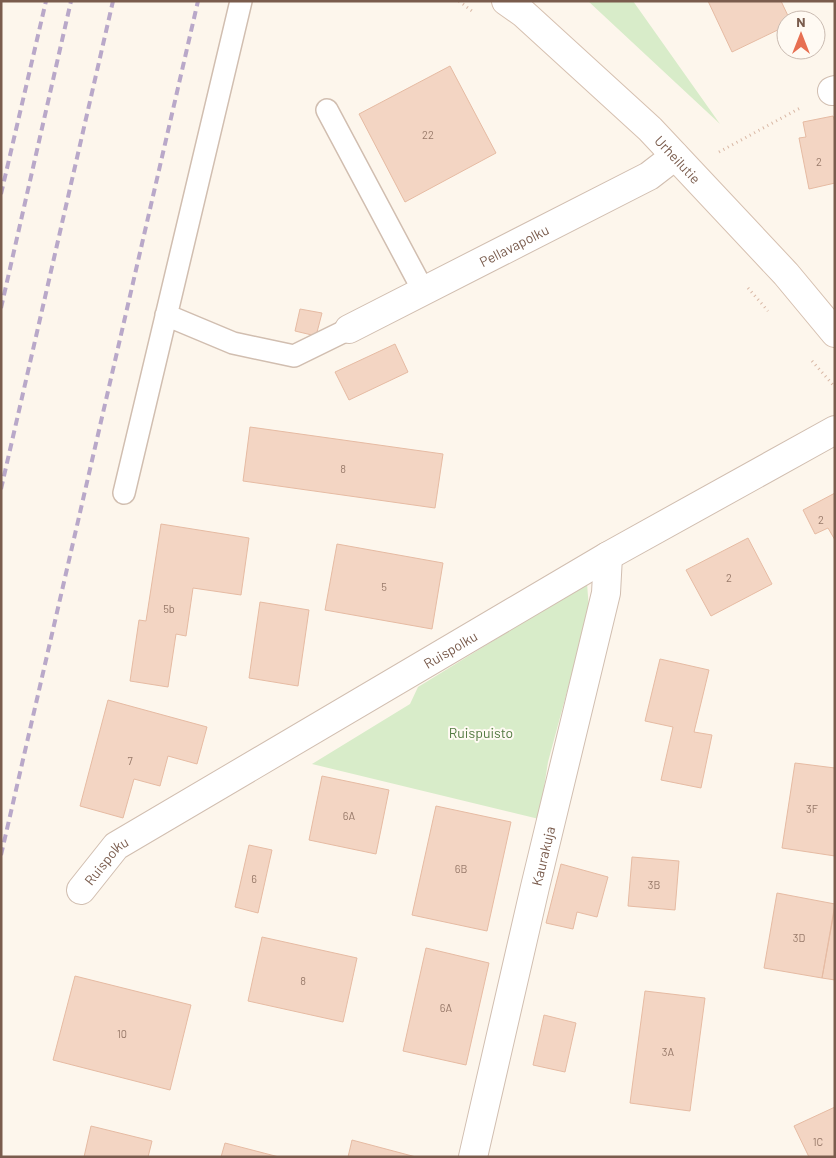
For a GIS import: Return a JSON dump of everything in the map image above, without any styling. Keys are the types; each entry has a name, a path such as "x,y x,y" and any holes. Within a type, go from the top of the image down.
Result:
{"street":[{"name":"Urheilutie","path":"506,1 523,14 650,129 786,274 835,333"},
{"name":"Pellavapolku","path":"349,329 649,176 675,156"},
{"name":"Ruispolku","path":"80,890 116,846 608,556 835,430"},
{"name":"Kaurakuja","path":"473,1157 535,887 606,593 608,556"}],"lane":[{"path":"124,493 241,1"},
{"path":"327,110 424,292"},
{"path":"166,315 233,343 294,356 349,329"}],"path":[{"path":"718,152 834,90"}],"green space":[{"path":"588,1 633,1 720,124"},
{"name":"Ruispuisto","path":"587,583 589,610 548,762 539,819 312,764 410,704 418,687"}],"building":[{"path":"708,1 781,1 785,10 776,10 776,31 732,52"},
{"path":"450,66 496,153 405,202 359,114"},
{"path":"833,116 835,122 835,183 809,189 799,138 806,137 803,122"},
{"path":"300,309 322,313 316,336 295,331"},
{"path":"395,344 408,372 349,400 335,372"},
{"path":"250,427 443,454 435,508 243,481"},
{"path":"835,493 835,540 828,528 815,534 803,510"},
{"path":"161,524 249,538 241,595 193,588 186,636 176,634 168,687 130,681 139,620 146,621"},
{"path":"748,538 772,584 711,616 686,570"},
{"path":"337,544 443,563 432,629 325,610"},
{"path":"260,602 309,610 298,686 249,678"},
{"path":"660,659 709,670 694,732 712,735 701,788 661,780 673,727 645,721"},
{"path":"108,700 207,727 197,764 168,756 160,786 134,779 123,818 80,806"},
{"path":"795,763 835,768 835,856 782,848"},
{"path":"322,776 389,790 376,854 309,840"},
{"path":"436,806 511,822 487,931 412,915"},
{"path":"249,845 272,850 258,913 235,907"},
{"path":"632,857 679,861 675,910 628,906"},
{"path":"561,864 608,877 597,917 577,912 573,929 546,923"},
{"path":"777,893 835,904 822,978 764,968"},
{"path":"835,907 835,980 822,978"},
{"path":"262,937 357,958 343,1022 248,1001"},
{"path":"426,948 489,963 466,1065 403,1051"},
{"path":"75,976 191,1005 170,1090 53,1060"},
{"path":"645,991 705,998 690,1111 630,1103"},
{"path":"544,1015 576,1023 565,1072 533,1065"},
{"path":"835,1107 835,1157 809,1157 794,1126"},
{"path":"91,1126 152,1141 148,1157 84,1157"},
{"path":"352,1140 416,1157 348,1157"},
{"path":"225,1143 279,1157 221,1157"}],"railway":[{"path":"1,194 46,1"},
{"path":"1,308 71,1"},
{"path":"1,489 113,1"},
{"path":"1,855 198,1"}]}
